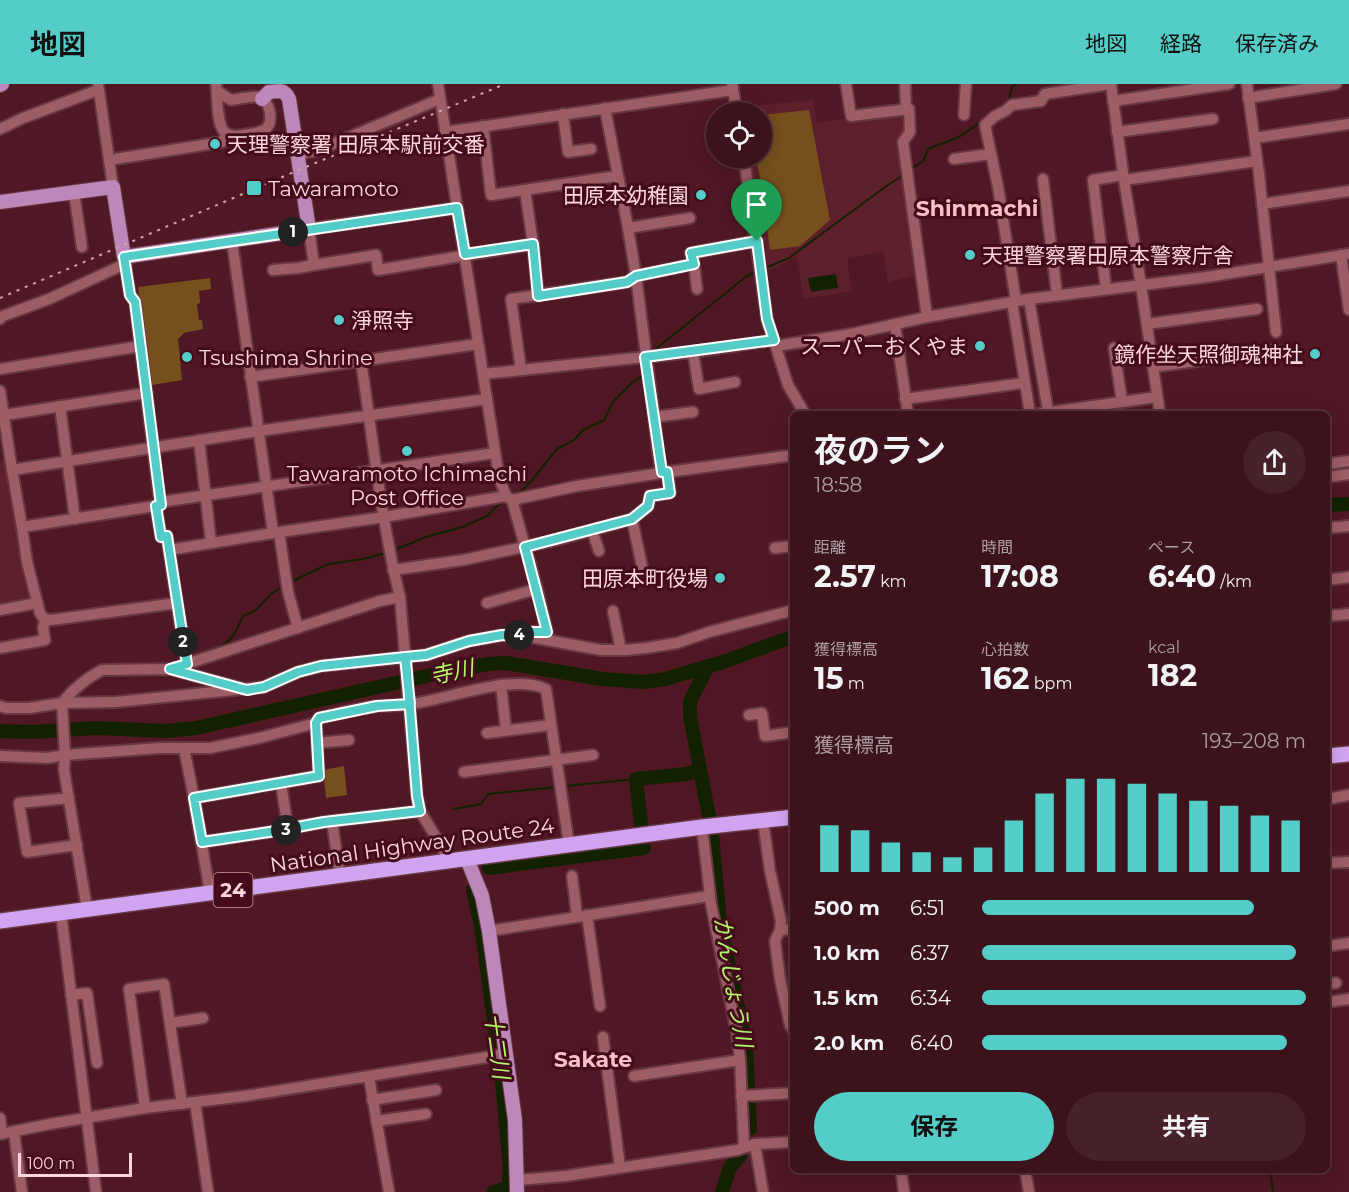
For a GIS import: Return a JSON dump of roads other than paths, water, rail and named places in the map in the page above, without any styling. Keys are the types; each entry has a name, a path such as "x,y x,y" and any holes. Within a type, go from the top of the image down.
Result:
{"highway":[{"path":"1330,756 1349,754"},
{"name":"National Highway Route 24","path":"0,921 702,827 790,817"}],"main road":[{"path":"0,202 113,187 124,260 309,229 289,99 282,91 269,92 262,99"},
{"path":"467,859 482,896 489,931 515,1120 517,1186"}],"street":[{"path":"438,84 499,477 509,498 525,547 547,632 526,632 525,636"},
{"path":"846,84 851,116 906,109"},
{"path":"905,84 910,132 903,141 927,317"},
{"path":"964,115 966,84"},
{"path":"1029,411 998,187 985,124 1012,105 1041,101 1045,94 1111,84 1123,178 1159,411"},
{"path":"1113,102 1229,84"},
{"path":"1246,84 1276,332"},
{"path":"1248,98 1336,84"},
{"path":"0,129 23,117 98,87 113,187"},
{"path":"217,87 231,100 257,97 262,99 269,109 269,125 266,129 234,136 227,135 221,127 217,87"},
{"path":"445,132 732,87 734,102"},
{"path":"298,154 316,151 440,99"},
{"path":"393,570 463,560 525,547 632,519 648,506 650,496 670,493 654,417 649,356 605,108"},
{"path":"563,114 568,152 591,149"},
{"path":"1117,132 1212,119"},
{"path":"1254,138 1349,124"},
{"path":"483,126 491,195 617,176"},
{"path":"109,160 222,142 227,135"},
{"path":"954,159 990,154"},
{"path":"1106,289 1093,180 1257,162"},
{"path":"746,168 767,319 788,385 803,411"},
{"path":"1043,179 1057,295"},
{"path":"525,190 538,296"},
{"path":"1262,204 1349,191"},
{"path":"74,192 82,247"},
{"path":"315,265 309,229 457,208"},
{"path":"628,228 690,218"},
{"path":"232,241 266,487 298,628"},
{"path":"697,289 691,253 757,241"},
{"path":"273,270 376,255 378,270 533,244"},
{"path":"483,374 851,334 927,317 1029,299 1141,285 1345,254 1349,310"},
{"path":"0,319 49,299 124,260 130,295 135,302 141,346 154,447 161,537 167,536 187,664"},
{"path":"521,370 511,299 627,282 636,276 694,264"},
{"path":"1029,299 1042,411"},
{"path":"1147,324 1257,309"},
{"path":"895,324 907,411"},
{"path":"250,377 478,344"},
{"path":"0,369 141,346"},
{"path":"1114,348 1122,402"},
{"path":"1153,367 1276,350"},
{"path":"693,352 699,389 735,382"},
{"path":"361,361 384,517 400,597 417,796 420,811 448,861"},
{"path":"905,399 1024,383"},
{"path":"0,391 5,456 12,470 27,562 41,616 48,620 177,603"},
{"path":"3,415 147,393"},
{"path":"1057,411 1157,397"},
{"path":"12,470 258,431 487,399"},
{"path":"60,406 75,519"},
{"path":"654,417 693,412"},
{"path":"199,440 211,542"},
{"path":"22,527 206,496 495,453"},
{"path":"169,550 664,472 790,455"},
{"path":"1330,464 1349,461"},
{"path":"1330,477 1349,474"},
{"path":"632,519 643,571"},
{"path":"1330,528 1349,526"},
{"path":"592,530 599,551"},
{"path":"775,548 790,546"},
{"path":"1330,580 1349,577"},
{"path":"486,603 537,589"},
{"path":"87,909 64,770 62,704 70,692 102,670 170,669 400,597"},
{"path":"0,610 37,603"},
{"path":"613,611 621,650"},
{"path":"0,706 29,708 247,690 264,687 298,672 321,666 426,655 469,641 502,635 525,636 601,650 646,648 677,643 709,632 790,611"},
{"path":"1330,616 1349,614"},
{"path":"0,648 45,640 43,627 48,620"},
{"path":"170,669 247,690"},
{"path":"194,798 319,776 316,723 319,718 377,706 447,697 486,687 525,684 546,689 569,845"},
{"path":"501,685 506,730"},
{"path":"749,715 762,713 765,736 790,733"},
{"path":"0,756 47,758 65,753 210,748 316,723"},
{"path":"487,733 551,725"},
{"path":"317,743 349,740"},
{"path":"184,748 210,893"},
{"path":"464,772 593,755"},
{"path":"281,783 286,816"},
{"path":"1330,798 1349,795"},
{"path":"69,798 19,803 27,852 77,845"},
{"path":"202,842 332,821 420,811"},
{"path":"763,820 770,871 781,921 775,941 790,1025"},
{"path":"332,821 340,876"},
{"path":"702,827 709,896 737,1034 746,1095 749,1145 763,1192"},
{"path":"1330,864 1349,862"},
{"path":"572,876 600,1006"},
{"path":"489,931 709,896"},
{"path":"62,913 96,1192"},
{"path":"780,930 790,929"},
{"path":"1330,946 1349,943"},
{"path":"145,1108 129,989 164,984 182,1104"},
{"path":"71,995 87,993 97,1063"},
{"path":"1330,1002 1349,999"},
{"path":"170,1023 203,1018"},
{"path":"603,1037 620,1167"},
{"path":"0,1118 1,1134 145,1108 369,1077 506,1054"},
{"path":"634,1076 740,1060"},
{"path":"369,1077 389,1192"},
{"path":"372,1100 436,1090"},
{"path":"746,1095 790,1093"},
{"path":"195,1102 208,1192"},
{"path":"376,1121 426,1114"},
{"path":"14,1132 22,1192"},
{"path":"517,1186 620,1167 737,1150 749,1145 790,1142"},
{"path":"901,1173 904,1192"},
{"path":"1026,1173 1029,1192"}],"waterway":[{"path":"1008,104 1012,87 1016,84"},
{"path":"911,169 923,161 928,149 959,137 981,122"},
{"path":"763,269 789,258 905,174"},
{"path":"653,351 747,276 757,271"},
{"path":"518,494 557,449 574,440 583,430 604,420 613,402 634,381 644,375"},
{"path":"394,550 487,516 505,501"},
{"name":"寺川","path":"1330,505 1349,504"},
{"path":"289,583 328,564 386,553"},
{"path":"213,650 229,641 243,616 255,611 272,593 284,586"},
{"name":"寺川","path":"0,731 33,732 96,728 166,731 196,728 488,664 506,663 603,679 644,682 665,679 723,662 790,637"},
{"name":"かんじょう川","path":"708,666 690,701 690,716 709,817"},
{"name":"十二川","path":"641,824 636,779 686,774 700,770"},
{"path":"565,786 636,779"},
{"path":"454,809 481,804 488,794 556,787"},
{"name":"かんじょう川","path":"712,836 720,922 746,1045 750,1129"},
{"name":"十二川","path":"489,868 644,848"},
{"name":"十二川","path":"473,890 481,926 501,1070 510,1170 508,1188 494,1192"},
{"name":"かんじょう川","path":"722,1192 730,1167 740,1156"},
{"path":"1270,1173 1273,1192"}],"railway":[{"path":"0,298 505,84"}],"place":[{"name":"天理警察署 田原本駅前交番","path":"215,144"},
{"name":"Tawaramoto","path":"254,188"},
{"name":"田原本幼稚園","path":"701,195"},
{"name":"天理警察署田原本警察庁舎","path":"970,255"},
{"name":"淨照寺","path":"339,320"},
{"name":"スーパーおくやま","path":"980,346"},
{"name":"鏡作坐天照御魂神社","path":"1315,354"},
{"name":"Tsushima Shrine","path":"187,357"},
{"name":"Tawaramoto Ichimachi Post Office","path":"407,451"},
{"name":"田原本町役場","path":"720,578"}],"district":[{"name":"Shinmachi","path":"977,208"},
{"name":"Sakate","path":"593,1059"}]}
